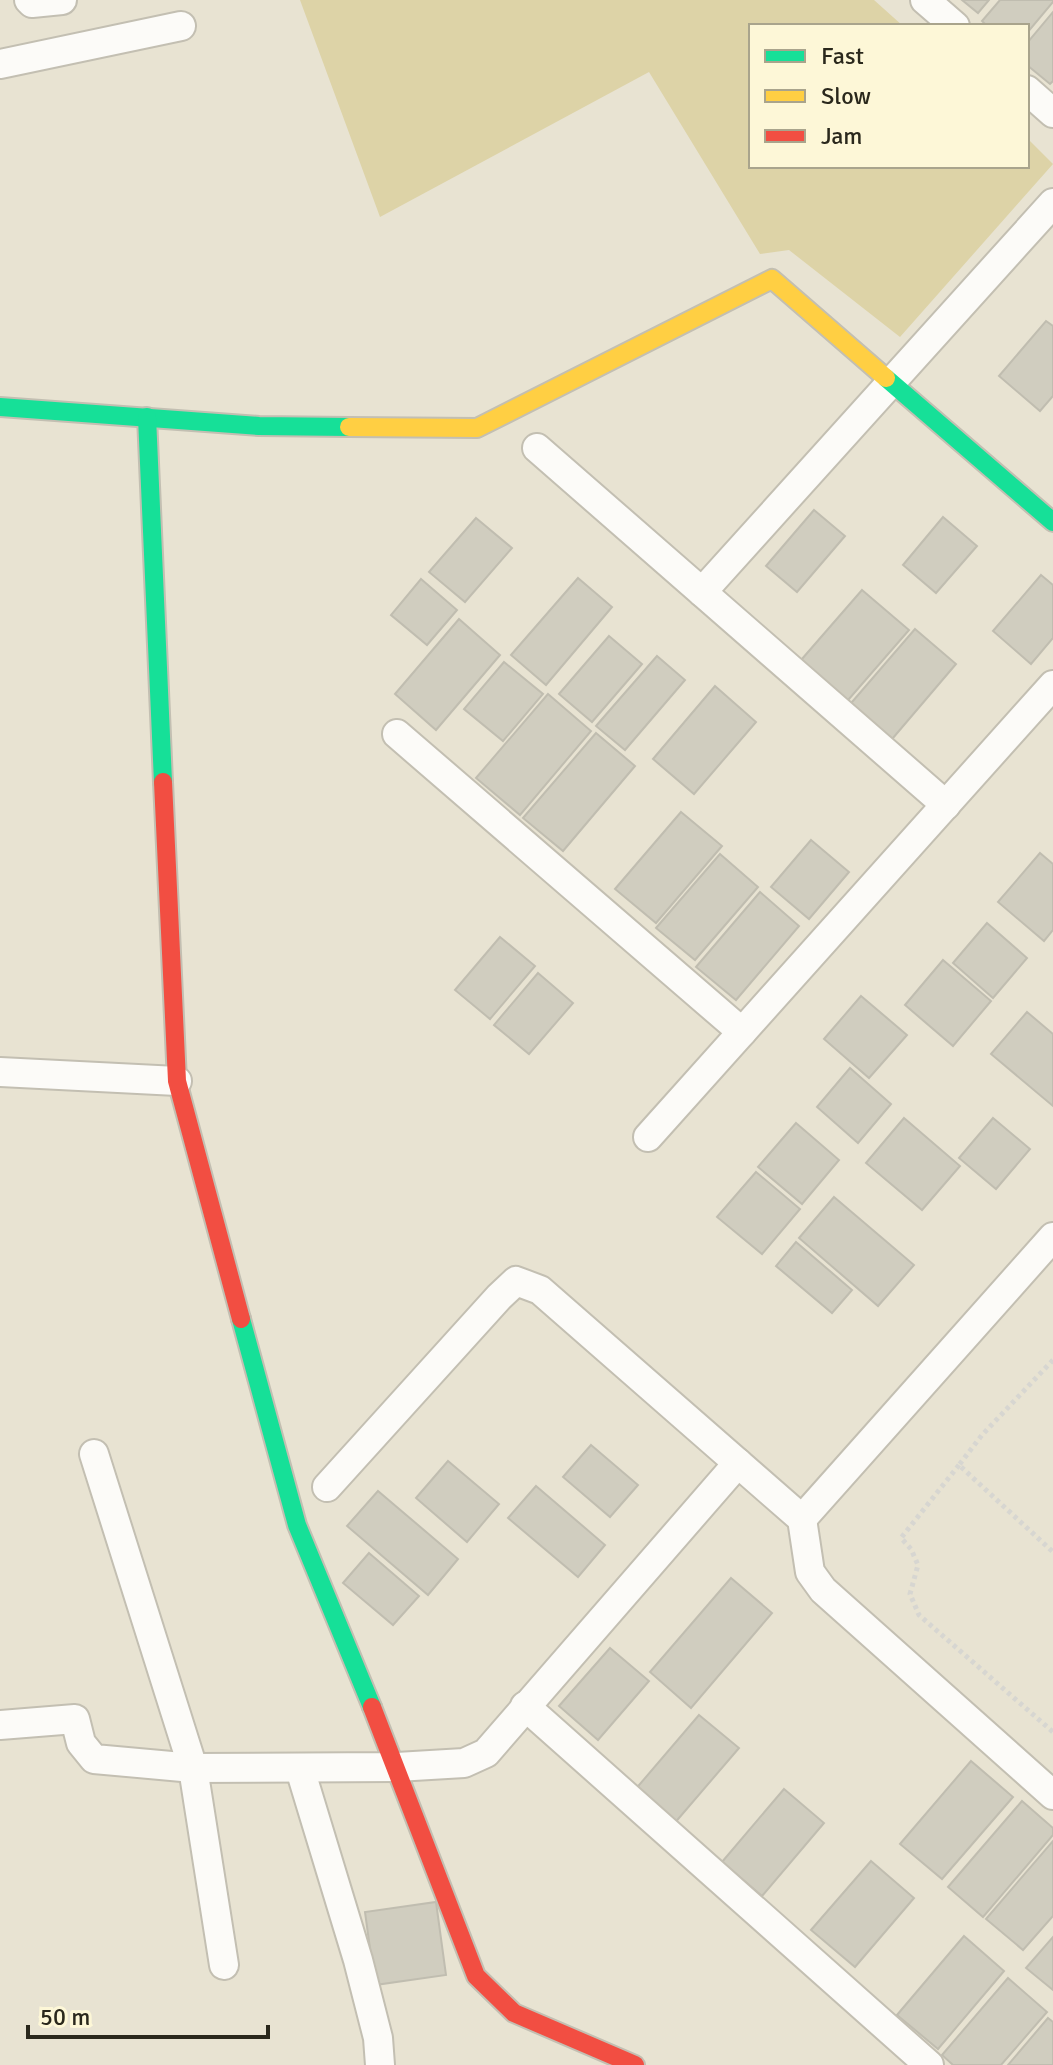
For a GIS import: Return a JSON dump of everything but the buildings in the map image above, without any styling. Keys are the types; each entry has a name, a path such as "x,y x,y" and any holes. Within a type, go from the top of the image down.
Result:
{"street":[{"path":"29,0 32,3 62,0"},
{"path":"925,0 953,24"},
{"path":"0,64 181,26"},
{"path":"1029,92 1053,113"},
{"path":"702,592 1053,203"},
{"path":"0,407 259,426 477,428 772,279 1053,522"},
{"path":"147,417 177,1081 297,1525 397,1767 476,1976 514,2013 604,2058 635,2065"},
{"path":"537,448 946,805"},
{"path":"648,1137 1053,685"},
{"path":"397,734 742,1032"},
{"path":"0,1072 177,1081"},
{"path":"802,1519 1053,1237"},
{"path":"327,1487 516,1281 540,1290 802,1519 810,1572 823,1590 1053,1795"},
{"path":"94,1454 193,1768 224,1965"},
{"path":"0,1725 75,1719 81,1743 94,1759 193,1768 300,1769 464,1763 486,1753 738,1463"},
{"path":"525,1706 929,2065"},
{"path":"300,1769 358,1960 378,2038 380,2065"}],"path":[{"path":"1053,1360 982,1435 901,1538 911,1549 918,1565 910,1594 919,1615 1053,1732"},
{"path":"959,1465 1053,1552"}],"shaded area":[{"path":"300,0 874,0 901,24 749,24 749,168 1029,168 1029,140 1053,164 900,337 789,250 760,254 649,72 380,217"}],"traffic: fast":[{"path":"886,378 1053,522"},
{"path":"0,407 259,426 349,427"},
{"path":"147,417 163,782"},
{"path":"241,1319 297,1525 372,1707"}],"traffic: slow":[{"path":"349,427 477,428 772,279 886,378"}],"traffic: jam":[{"path":"163,782 177,1081 241,1319"},
{"path":"372,1707 476,1976 514,2013 635,2065"}]}
